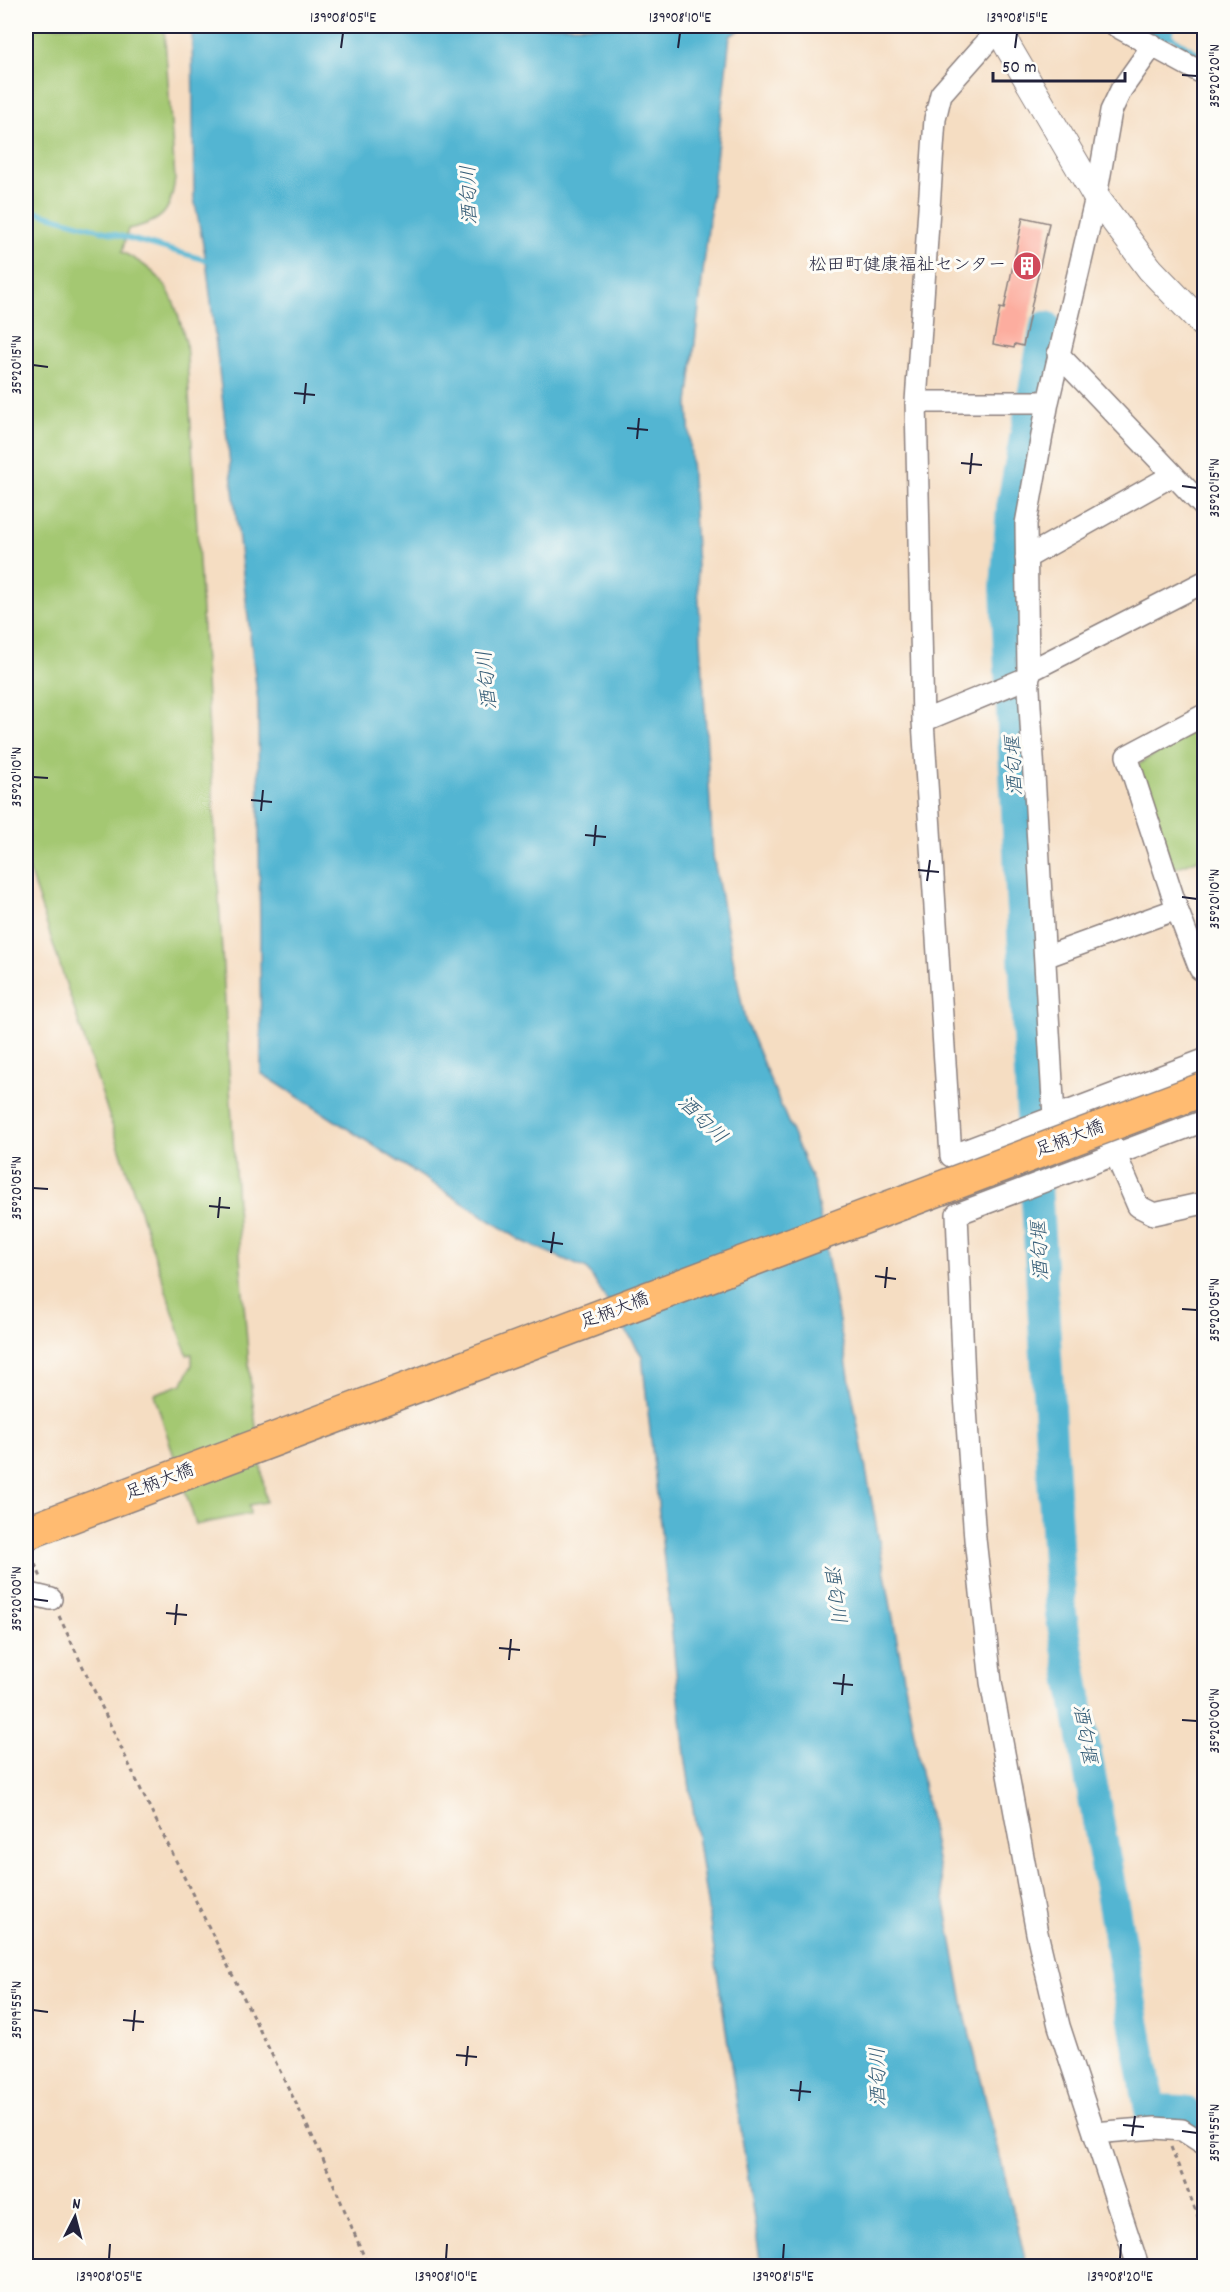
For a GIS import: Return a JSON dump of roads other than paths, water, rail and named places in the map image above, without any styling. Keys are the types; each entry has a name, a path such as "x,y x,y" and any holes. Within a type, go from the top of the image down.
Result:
{"main road":[{"name":"足柄大橋","path":"26,1533 1204,1089"}],"street":[{"path":"1002,26 1007,45 1096,197 1150,269 1204,325"},
{"path":"1002,26 946,86 937,103 916,402 923,721 951,1156 1204,1060"},
{"path":"1116,26 1204,74"},
{"path":"1041,1122 1045,957 1020,680 1026,524 1037,402 1058,354 1096,197 1111,111 1121,90 1153,45"},
{"path":"1058,354 1204,507"},
{"path":"916,402 1037,402"},
{"path":"1026,558 1173,475"},
{"path":"923,721 1020,680 1204,582"},
{"path":"1204,715 1127,756 1177,909 1200,969 1204,968"},
{"path":"1045,957 1177,909"},
{"path":"1095,1103 1138,1206 1154,1214 1204,1203"},
{"path":"1138,2266 1059,2026 1037,1933 993,1694 975,1539 964,1392 957,1214 1204,1121"},
{"path":"26,1593 51,1599"},
{"path":"1094,2133 1163,2128 1182,2130 1204,2144"}],"water":[{"name":"酒匂川","path":"192,26 746,26 730,36 688,404 713,856 745,1020 814,1184 966,2019 1027,2266 761,2266 685,1755 642,1356 587,1269 522,1241 261,1073 258,702 206,260 194,198"}],"waterway":[{"path":"1157,28 1204,57"},
{"path":"26,209 206,260"},
{"name":"酒匂堰","path":"1046,327 1012,508 1006,588 1032,1115 1061,1614 1150,2110 1183,2111 1204,2127"}],"place":[{"name":"松田町健康福祉センター","path":"1027,266"}]}
